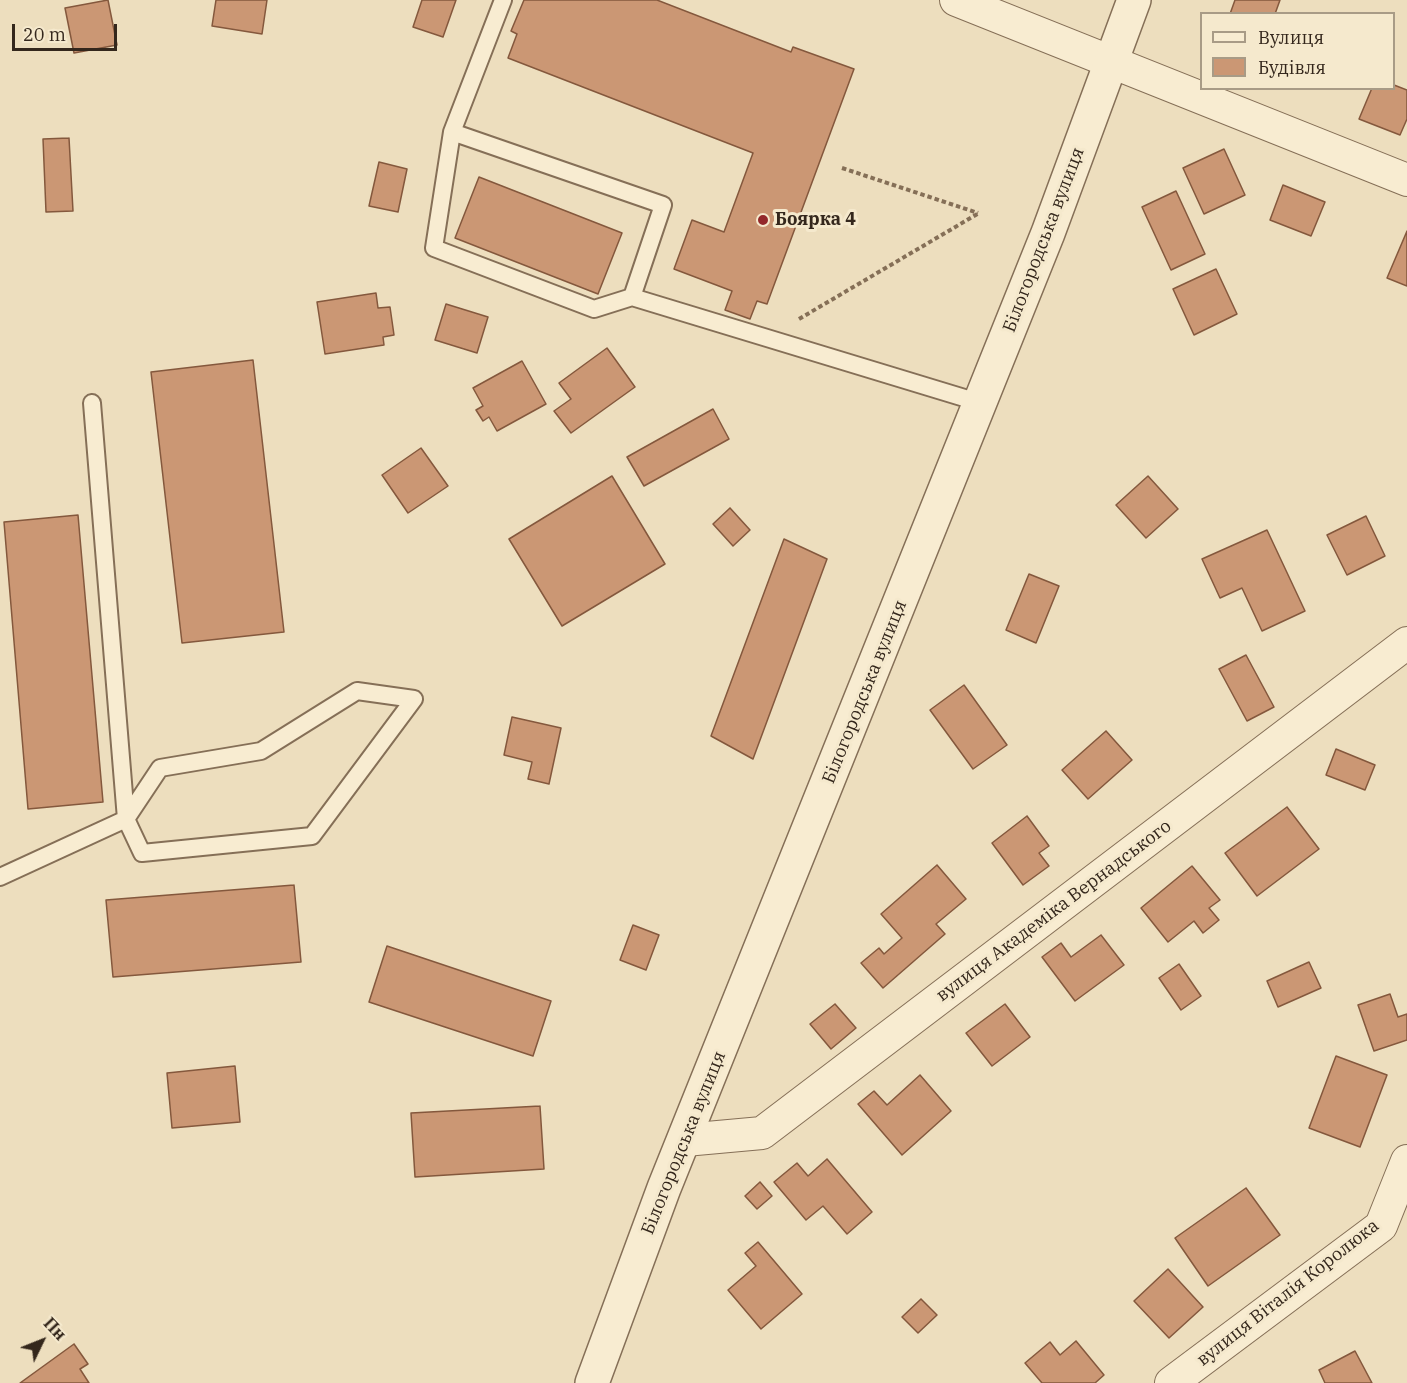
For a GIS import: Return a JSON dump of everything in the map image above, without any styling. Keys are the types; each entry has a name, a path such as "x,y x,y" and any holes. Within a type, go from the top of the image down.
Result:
{"street":[{"path":"956,0 1407,180"},
{"name":"Білогородська вулиця","path":"592,1383 664,1188 1048,233 1134,0"},
{"name":"вулиця Академіка Вернадського","path":"685,1140 762,1133 1407,643"},
{"name":"вулиця Віталія Королюка","path":"1171,1383 1394,1231 1407,1161"}],"lane":[{"path":"504,0 452,132 434,248 594,309 632,297 981,403"},
{"path":"452,132 663,205 632,297"},
{"path":"0,877 126,819 160,768 261,751 357,691 414,699 312,836 142,853 126,819 92,403"}],"path":[{"path":"767,338 979,213 842,168"}],"building":[{"path":"108,0 117,45 74,53 65,8"},
{"path":"216,0 267,0 262,34 212,26"},
{"path":"422,0 456,0 443,37 413,27"},
{"path":"524,0 657,0 791,52 793,47 854,69 767,304 757,301 750,319 725,310 732,291 674,269 692,220 724,232 753,153 508,58 517,34 511,31"},
{"path":"1235,0 1280,0 1276,12 1231,12"},
{"path":"1395,85 1407,90 1407,119 1400,135 1359,119 1371,90 1395,90"},
{"path":"69,138 73,211 46,212 43,139"},
{"path":"1224,149 1245,195 1204,214 1183,168"},
{"path":"379,162 407,169 398,212 369,206"},
{"path":"479,177 622,233 598,294 455,238"},
{"path":"1283,185 1325,202 1311,236 1270,220"},
{"path":"1176,191 1205,254 1171,270 1142,207"},
{"path":"1407,231 1407,286 1387,278"},
{"path":"1216,269 1237,314 1194,335 1173,289"},
{"path":"376,293 378,308 390,307 394,335 383,337 384,345 325,354 317,302"},
{"path":"446,304 488,317 477,353 435,340"},
{"path":"607,348 635,387 571,433 554,411 571,399 559,383"},
{"path":"253,360 284,632 182,643 151,372"},
{"path":"522,361 546,404 497,431 489,417 483,421 476,410 483,406 473,388"},
{"path":"713,409 729,439 644,486 627,457"},
{"path":"421,448 448,486 408,513 382,475"},
{"path":"612,476 665,564 562,626 509,539"},
{"path":"1148,476 1178,509 1146,538 1116,505"},
{"path":"730,508 750,530 733,546 713,524"},
{"path":"78,515 103,802 28,809 4,522"},
{"path":"1366,516 1385,556 1347,575 1327,535"},
{"path":"1267,530 1305,611 1262,631 1242,588 1220,598 1202,559"},
{"path":"784,539 827,559 753,759 711,736"},
{"path":"1029,574 1059,586 1036,643 1006,630"},
{"path":"1246,655 1274,707 1247,721 1219,669"},
{"path":"964,685 1007,745 973,769 930,710"},
{"path":"512,717 561,728 549,784 528,779 532,762 504,755"},
{"path":"1106,731 1132,760 1088,799 1062,770"},
{"path":"1336,749 1375,765 1365,790 1326,775"},
{"path":"1287,807 1319,849 1257,896 1225,853"},
{"path":"1027,816 1049,846 1039,853 1049,866 1023,885 992,843"},
{"path":"937,865 966,899 936,924 945,934 883,988 861,963 879,948 884,954 902,938 881,914"},
{"path":"1192,866 1220,900 1209,908 1219,920 1203,933 1194,921 1168,942 1141,908"},
{"path":"294,885 301,962 113,977 106,900"},
{"path":"633,925 659,935 646,970 620,960"},
{"path":"1101,935 1124,965 1075,1001 1042,957 1061,943 1071,957"},
{"path":"387,946 551,1001 533,1056 369,1002"},
{"path":"1309,962 1321,988 1278,1007 1267,981"},
{"path":"1179,964 1201,996 1181,1010 1159,978"},
{"path":"1390,994 1398,1017 1407,1014 1407,1040 1374,1051 1358,1005"},
{"path":"835,1004 856,1028 831,1049 810,1024"},
{"path":"1005,1004 1030,1037 992,1066 966,1033"},
{"path":"1336,1056 1387,1075 1360,1147 1309,1128"},
{"path":"235,1066 240,1122 172,1128 167,1073"},
{"path":"920,1075 951,1111 902,1155 858,1104 874,1091 887,1105"},
{"path":"540,1106 544,1169 415,1177 411,1113"},
{"path":"827,1159 872,1212 847,1234 823,1206 806,1220 774,1182 797,1163 808,1176"},
{"path":"760,1182 772,1196 757,1209 745,1196"},
{"path":"1246,1188 1280,1235 1208,1286 1175,1238"},
{"path":"758,1242 802,1294 761,1329 728,1290 756,1266 745,1253"},
{"path":"1168,1269 1203,1307 1169,1338 1134,1301"},
{"path":"921,1299 937,1315 918,1333 902,1317"},
{"path":"1076,1341 1104,1375 1095,1383 1042,1383 1025,1363 1050,1342 1060,1355"},
{"path":"74,1344 88,1364 80,1369 89,1383 20,1383"},
{"path":"1355,1351 1372,1383 1325,1383 1319,1370"}],"place":[{"name":"Боярка 4","path":"763,220"}]}
